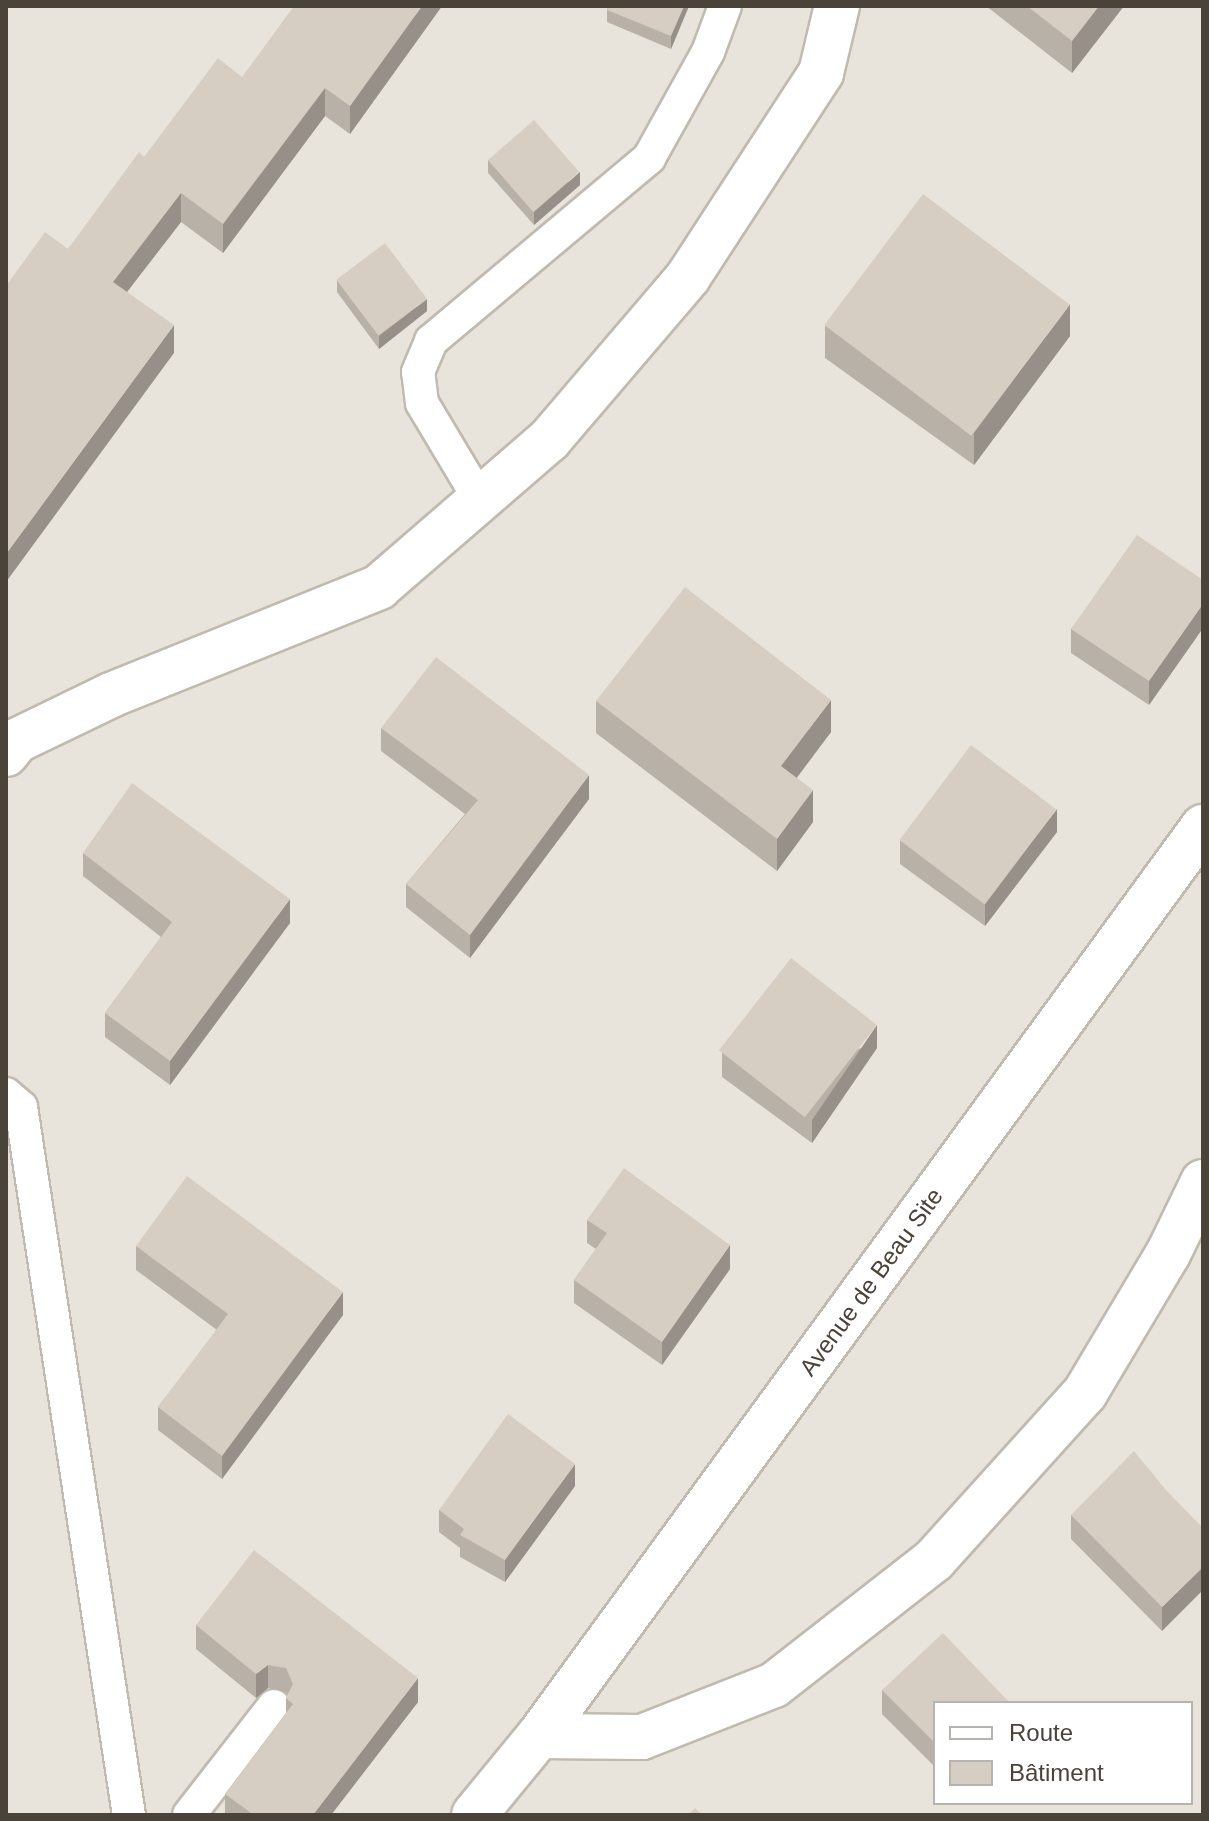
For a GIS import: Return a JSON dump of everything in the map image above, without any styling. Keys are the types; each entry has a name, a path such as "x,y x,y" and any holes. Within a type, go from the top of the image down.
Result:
{"street":[{"path":"6,754 16,741 111,695 379,587 549,440 688,277 821,73 837,6"},
{"name":"Avenue de Beau Site","path":"474,1815 539,1736 1203,827"},
{"path":"539,1736 642,1737 774,1685 934,1560 1085,1393 1168,1254 1203,1182"}],"lane":[{"path":"480,500 422,403 418,372 431,341 649,158 708,52 725,6"},
{"path":"6,1094 21,1107 129,1815"},
{"path":"189,1815 274,1706"}],"shaded area":[{"path":"6,6 1203,6 1203,1815 6,1815"}],"building":[{"path":"294,6 422,6 350,106 325,88 223,224 181,193 113,282 174,325 6,554 6,286 45,232 68,249 139,152 144,157 218,58 242,77"},
{"path":"608,6 684,6 671,36 607,10"},
{"path":"1027,6 1099,6 1072,41"},
{"path":"534,120 579,172 533,212 488,160"},
{"path":"923,194 1070,305 971,436 824,325"},
{"path":"385,243 427,299 378,336 336,280"},
{"path":"1137,535 1203,580 1203,604 1149,681 1071,629"},
{"path":"685,587 831,700 781,766 813,790 777,839 596,701"},
{"path":"436,657 589,775 470,935 406,884 478,800 381,728"},
{"path":"971,745 1056,809 985,904 899,840"},
{"path":"132,783 290,899 170,1061 105,1013 172,922 83,853"},
{"path":"791,958 877,1025 805,1117 719,1050"},
{"path":"624,1168 730,1245 662,1342 574,1280 607,1233 587,1220"},
{"path":"187,1176 343,1292 222,1456 158,1407 228,1314 136,1246"},
{"path":"508,1414 575,1464 505,1560 460,1535 464,1529 439,1510"},
{"path":"1134,1451 1203,1528 1203,1567 1162,1607 1071,1515"},
{"path":"254,1550 418,1678 313,1815 254,1815 225,1794 293,1704 286,1698 293,1684 286,1668 268,1665 256,1674 196,1625"},
{"path":"943,1633 1008,1701 933,1701 933,1741 882,1690"},
{"path":"695,1808 702,1815 688,1815"}]}
